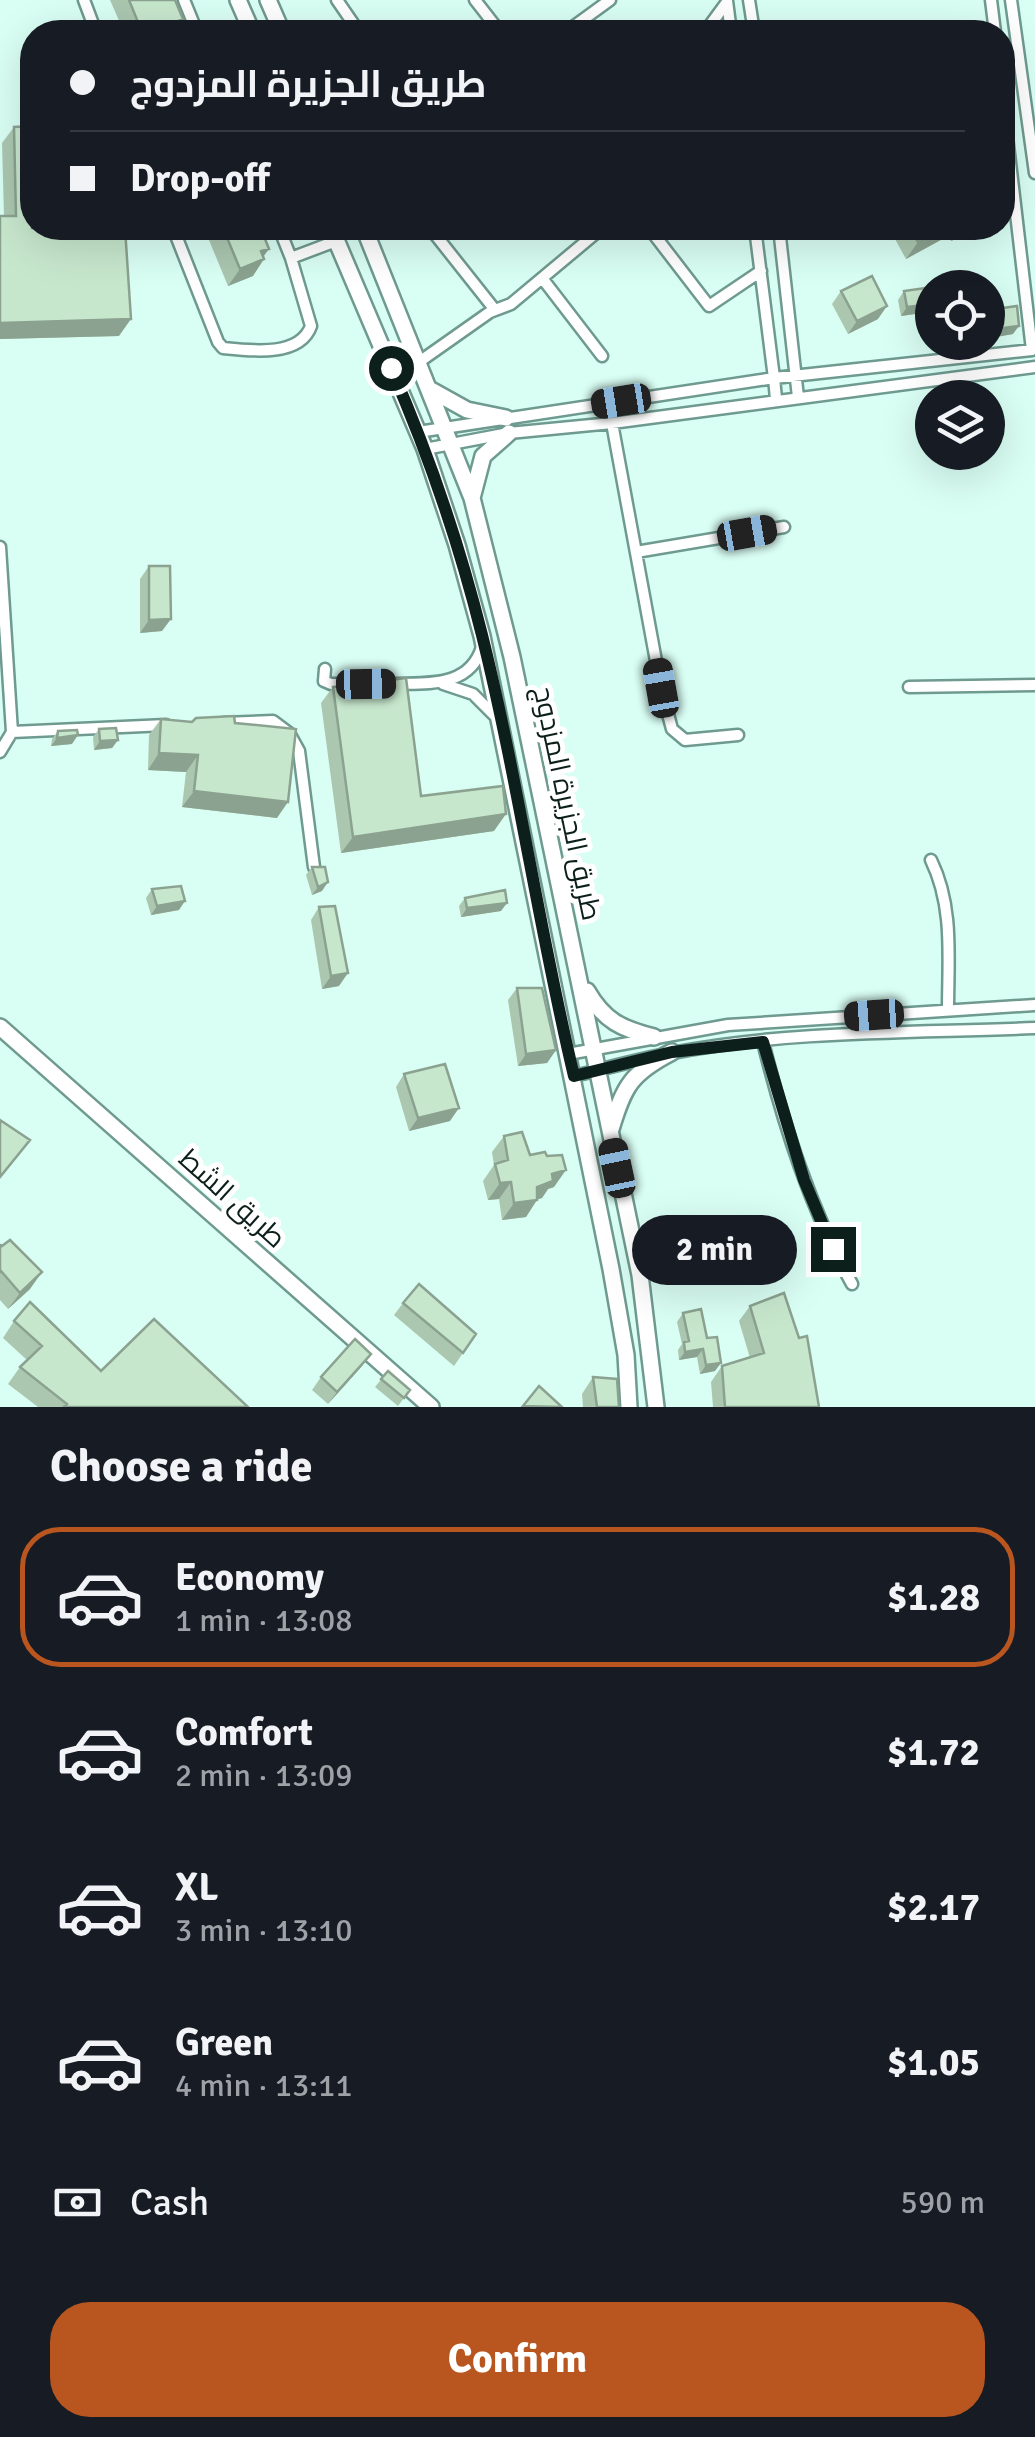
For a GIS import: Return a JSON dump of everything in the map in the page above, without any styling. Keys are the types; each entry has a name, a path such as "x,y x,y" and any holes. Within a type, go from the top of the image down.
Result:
{"main road":[{"name":"طريق الجزيرة المزدوج","path":"337,240 425,449 458,545 482,636 574,1076 621,1325 629,1407"},
{"name":"طريق الجزيرة المزدوج","path":"369,240 472,498 512,657 640,1276 656,1407"},
{"path":"431,390 466,410 508,426 483,456 472,498"},
{"path":"582,984 606,1018 618,1027 654,1037"},
{"name":"طريق الشط","path":"0,1027 432,1407"},
{"path":"610,1133 624,1088 650,1064 672,1052"}],"street":[{"path":"474,0 490,20"},
{"path":"582,20 610,0"},
{"path":"1015,29 1035,173"},
{"path":"418,432 445,426 612,424 1035,367 1015,198"},
{"path":"178,240 218,342 224,348 296,347 307,336 311,326 284,240"},
{"path":"292,258 324,240"},
{"path":"440,240 495,310"},
{"path":"419,362 495,310 506,307 584,240"},
{"path":"657,240 709,306 761,271"},
{"path":"757,240 776,399"},
{"path":"780,240 798,397"},
{"path":"542,278 602,356"},
{"path":"425,449 508,426 774,378 1034,350"},
{"path":"612,424 672,730 685,740 738,735"},
{"path":"636,552 784,527"},
{"path":"0,547 12,732 0,752"},
{"path":"325,669 324,681 332,684 437,683 467,671 482,650 482,636"},
{"path":"437,683 461,688 482,700 491,708 504,738"},
{"path":"909,687 1035,684"},
{"path":"217,723 273,720 289,733 299,751 314,867"},
{"path":"12,732 180,725"},
{"path":"930,860 940,880 948,913 948,1010"},
{"path":"568,1054 728,1025 1035,1006"},
{"path":"574,1076 672,1052 763,1042 832,1035 1035,1028"},
{"path":"763,1042 804,1180 852,1284"}],"building":[{"path":"129,0 175,0 183,19 181,20 137,20"},
{"path":"14,127 20,127 20,240 126,240 131,319 0,323 0,216 16,216"},
{"path":"228,240 265,240 269,249 261,251 264,259 240,269"},
{"path":"872,276 887,306 857,321 841,291"},
{"path":"915,289 915,306 907,307 904,291"},
{"path":"1017,306 1019,326 1005,328 1005,308"},
{"path":"149,566 170,566 171,619 149,620"},
{"path":"406,678 421,796 503,786 506,814 353,837 333,687"},
{"path":"234,716 235,723 296,729 288,802 194,791 198,755 159,753 161,719 192,722 196,718"},
{"path":"116,728 118,740 100,741 99,729"},
{"path":"77,730 78,735 57,738 58,731"},
{"path":"312,867 325,867 328,882 318,887"},
{"path":"181,886 185,901 157,906 152,889"},
{"path":"505,890 507,903 467,908 465,898"},
{"path":"335,906 348,973 331,976 319,907"},
{"path":"517,988 542,988 556,1050 526,1054"},
{"path":"445,1064 459,1108 418,1118 404,1074"},
{"path":"0,1120 30,1140 0,1177"},
{"path":"522,1132 530,1155 562,1155 566,1170 552,1174 553,1181 537,1187 537,1200 514,1203 511,1182 500,1183 495,1164 508,1160 504,1136"},
{"path":"10,1240 42,1272 20,1293 0,1272 0,1245"},
{"path":"419,1284 476,1334 463,1353 403,1303"},
{"path":"784,1293 799,1338 807,1336 819,1407 725,1407 722,1366 764,1353 750,1306"},
{"path":"30,1302 101,1371 154,1319 248,1407 64,1407 67,1404 20,1367 42,1346 14,1321"},
{"path":"701,1309 707,1338 717,1337 721,1363 706,1365 703,1349 685,1352 684,1342 689,1341 683,1313"},
{"path":"355,1339 371,1354 337,1392 321,1377"},
{"path":"388,1371 410,1390 404,1398 381,1379"},
{"path":"593,1377 617,1379 619,1407 597,1407"},
{"path":"539,1386 562,1407 523,1406"}],"route":[{"path":"391,368 425,449 458,545 482,636 574,1076 672,1052 763,1042 804,1180 833,1249"}]}
